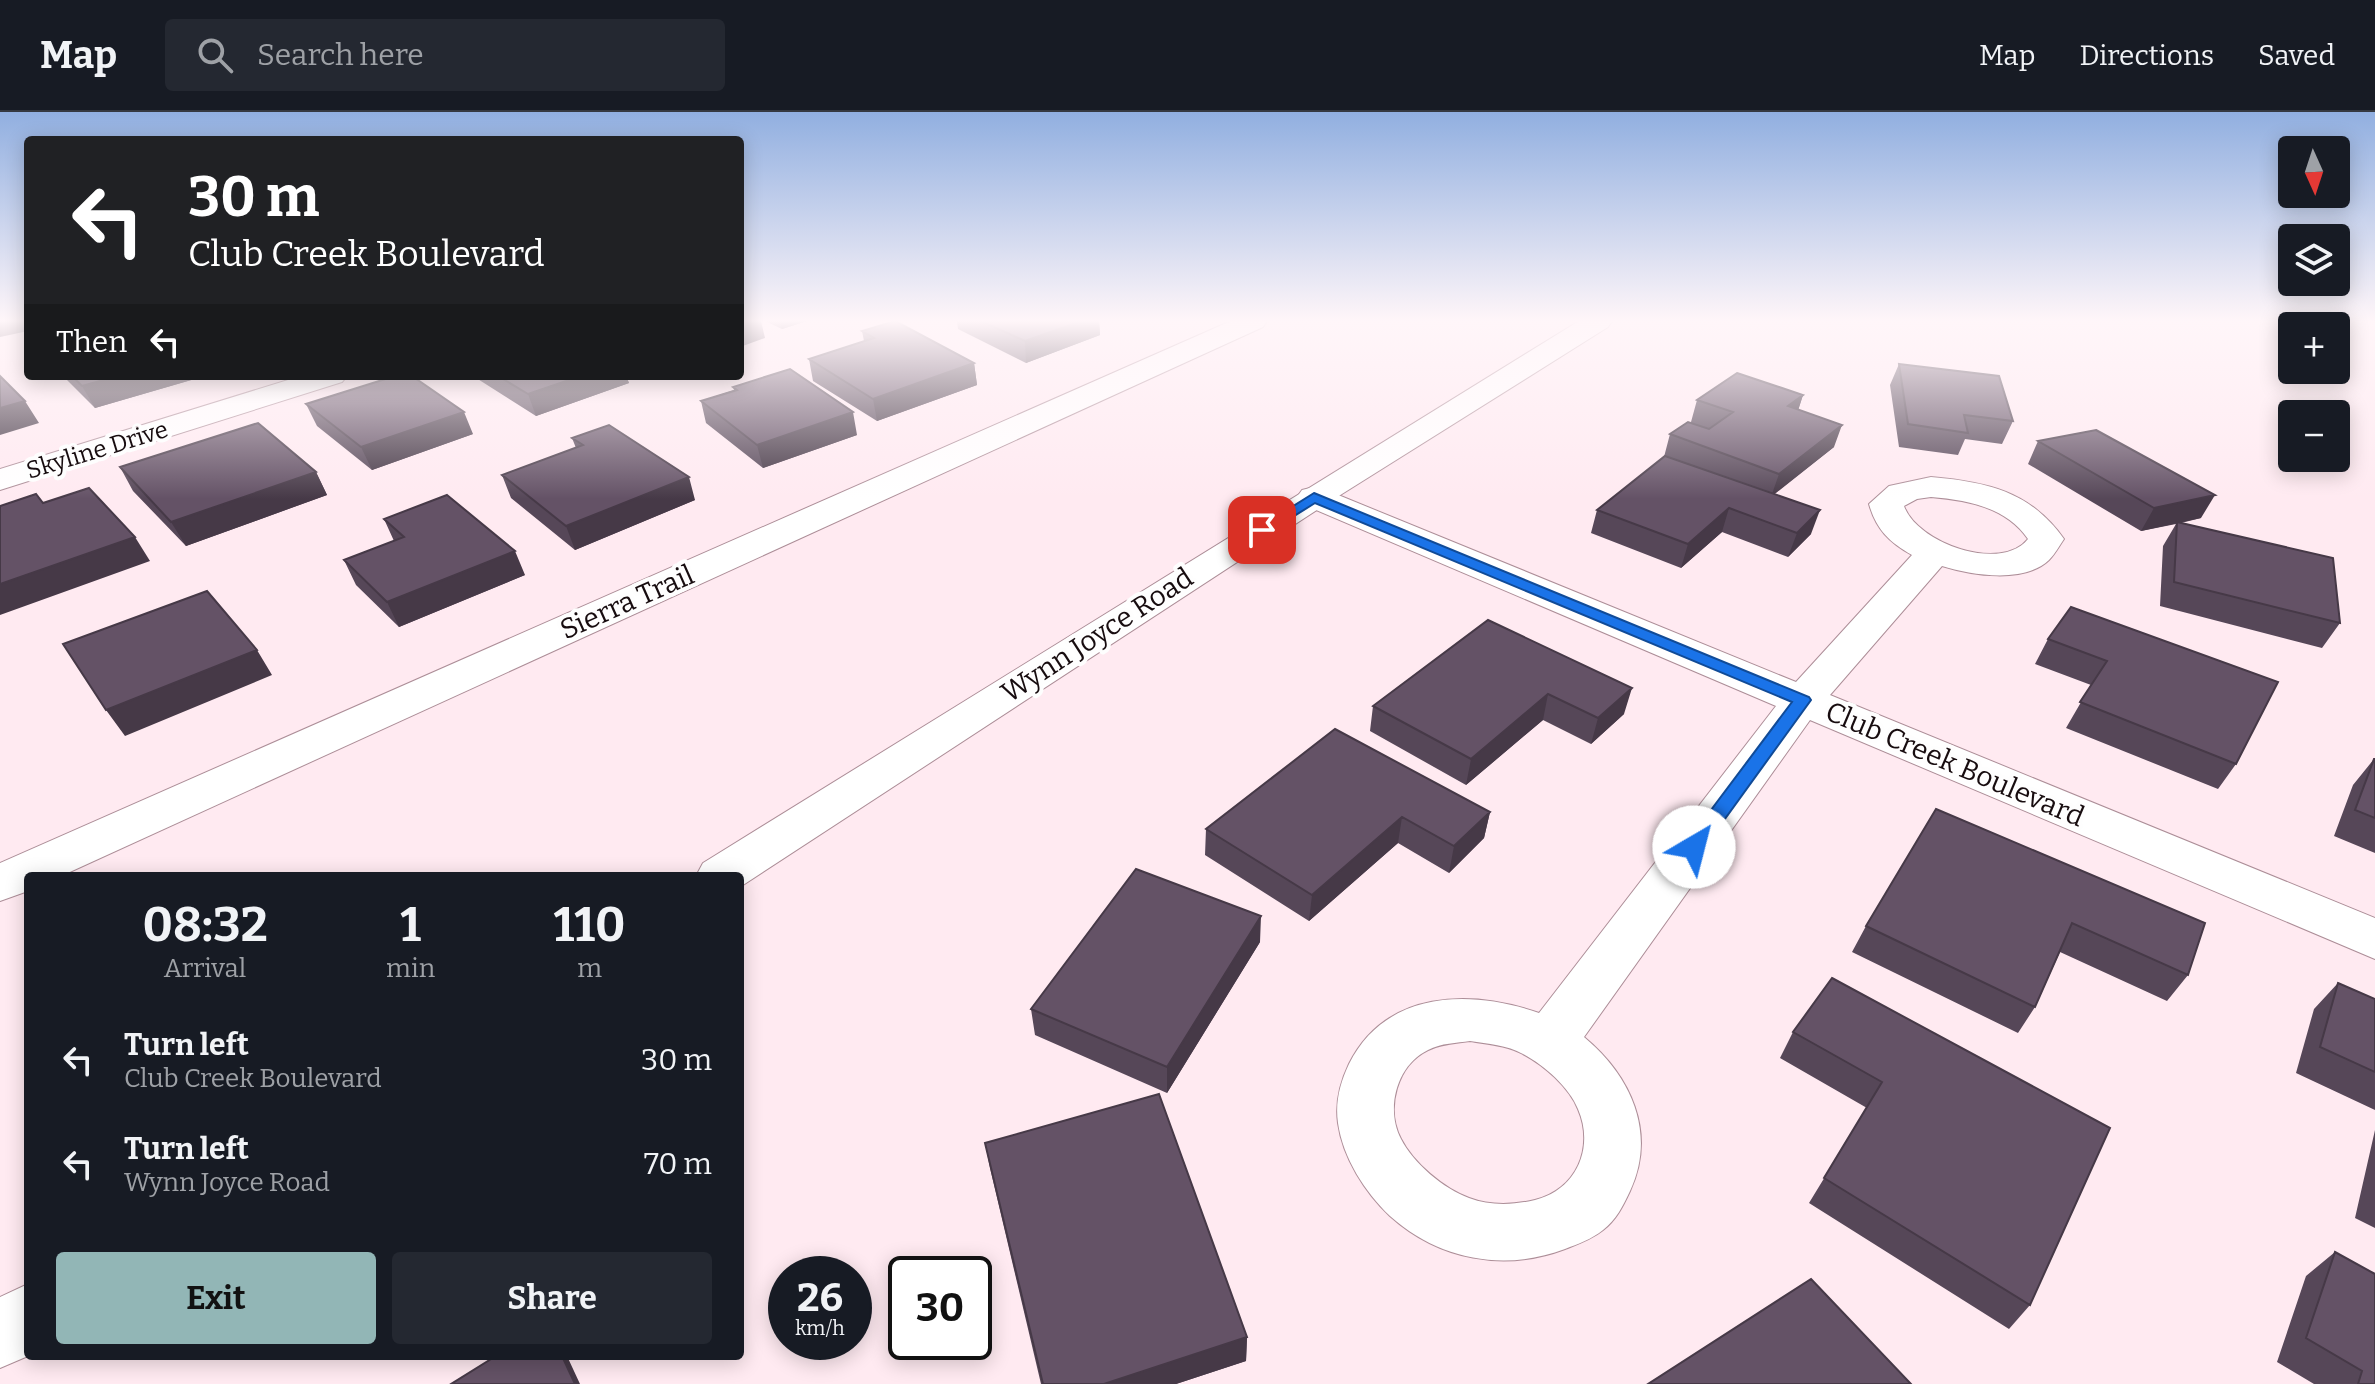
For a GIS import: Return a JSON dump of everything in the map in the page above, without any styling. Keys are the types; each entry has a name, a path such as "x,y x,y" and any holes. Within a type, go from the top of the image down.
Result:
{"street":[{"name":"Skyline Drive","path":"0,480 318,380"},
{"name":"Sierra Trail","path":"25,872 1121,380"},
{"name":"Wynn Joyce Road","path":"726,872 1502,380"},
{"name":"Club Creek Boulevard","path":"1314,497 2375,939"},
{"path":"1549,1042 1803,700 1935,552"},
{"name":"Sierra Trail","path":"0,883 24,872"},
{"path":"0,1335 24,1320"}],"building":[{"path":"0,380 4,380 25,401 0,408"},
{"path":"76,380 102,380 82,386"},
{"path":"381,380 418,380 464,412 361,447 306,404"},
{"path":"505,380 568,380 528,394"},
{"path":"754,380 807,380 853,412 757,445 701,401 737,390 733,387"},
{"path":"843,380 925,380 873,399"},
{"path":"1726,380 1759,380 1803,395 1788,406 1842,425 1779,474 1670,434 1688,422 1709,429 1733,412 1697,400"},
{"path":"1901,380 2000,380 2013,421 1964,415 1968,433 1908,424"},
{"path":"258,423 316,472 171,522 120,467"},
{"path":"609,425 689,477 566,526 502,475 583,445 572,438"},
{"path":"2096,430 2215,495 2154,508 2038,441"},
{"path":"1665,456 1820,510 1797,533 1729,508 1688,544 1597,510"},
{"path":"89,488 135,537 0,584 0,506 36,494 43,503"},
{"path":"447,495 515,551 387,602 344,560 404,537 384,519"},
{"path":"2177,522 2333,558 2340,623 2174,582"},
{"path":"207,591 257,650 106,710 63,644"},
{"path":"2071,607 2278,682 2236,764 2080,702 2107,661 2048,639"},
{"path":"1488,620 1632,688 1598,718 1548,694 1471,759 1373,706"},
{"path":"1335,729 1490,812 1454,846 1402,817 1312,895 1206,829"},
{"path":"2375,759 2375,818 2355,810"},
{"path":"1936,809 2205,923 2188,975 2072,923 2035,1007 1866,926"},
{"path":"1136,869 1261,916 1167,1067 1031,1009"},
{"path":"1832,978 2110,1128 2030,1305 1824,1178 1882,1082 1793,1032"},
{"path":"2338,983 2375,999 2375,1072 2320,1047"},
{"path":"1159,1094 1247,1337 1104,1384 1043,1384 985,1143"},
{"path":"2335,1252 2375,1274 2375,1384 2358,1384 2362,1371 2306,1338"},
{"path":"1811,1279 1911,1384 1648,1384"},
{"path":"490,1360 564,1360 575,1384 451,1384"}],"route":[{"path":"1262,530 1314,497 1803,700 1694,847"}]}
